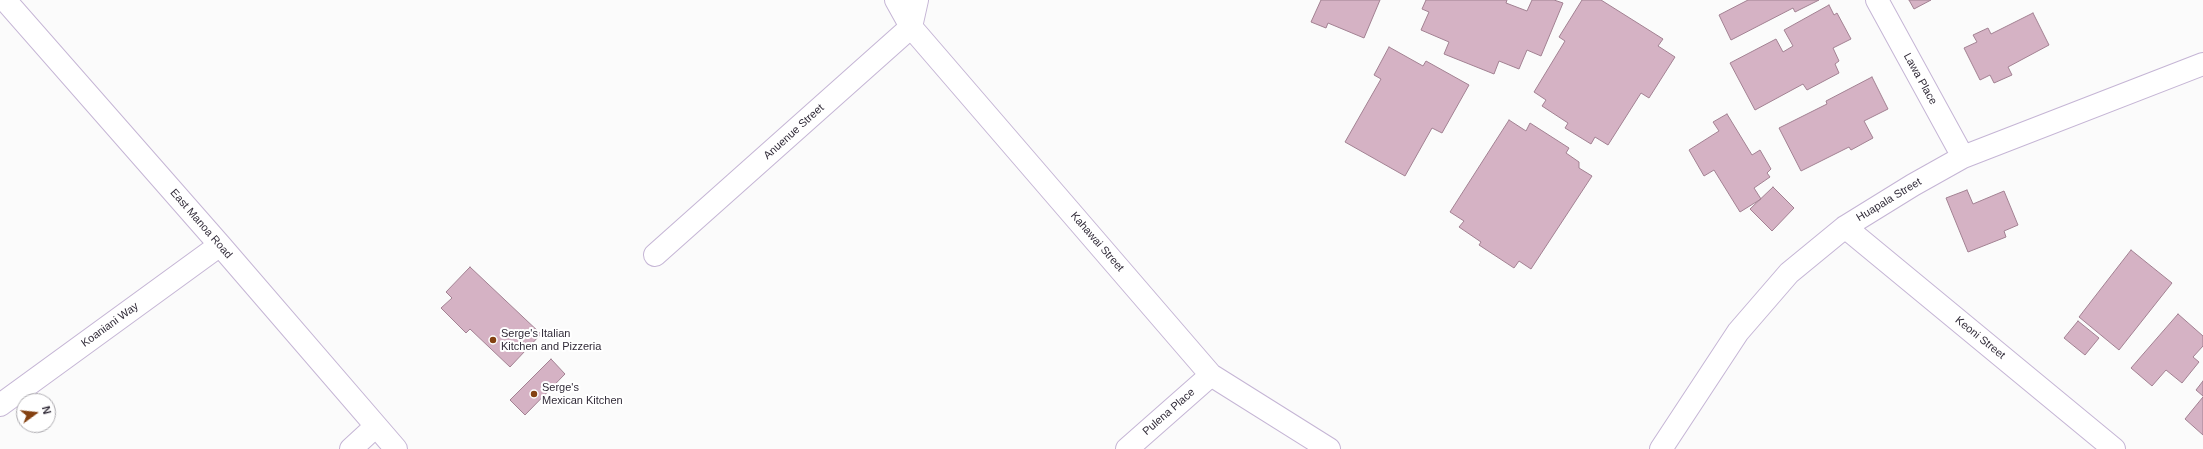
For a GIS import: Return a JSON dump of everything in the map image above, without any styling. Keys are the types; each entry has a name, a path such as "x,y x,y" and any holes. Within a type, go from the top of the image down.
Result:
{"street":[{"name":"East Manoa Road","path":"4,0 220,245 396,449"},
{"name":"Kahawai Street","path":"896,0 911,27 1212,375 1329,449"},
{"path":"911,27 917,0"},
{"name":"Lawa Place","path":"1877,0 1964,157"},
{"name":"Anuenue Street","path":"655,255 911,27"},
{"name":"Huapala Street","path":"1661,449 1738,332 1789,273 1845,227 1913,185 1964,157 2203,64"},
{"name":"Keoni Street","path":"1845,227 2114,449"},
{"name":"Koaniani Way","path":"0,405 220,245"},
{"name":"Pulena Place","path":"1127,449 1212,375"},
{"path":"351,449 376,426"}],"building":[{"path":"1321,0 1380,0 1364,38 1328,23 1326,28 1311,22"},
{"path":"1426,0 1507,0 1506,3 1527,11 1532,0 1554,0 1563,3 1541,56 1527,50 1519,69 1499,61 1494,74 1444,54 1449,42 1421,30 1429,12 1422,9"},
{"path":"1582,0 1601,0 1663,39 1658,46 1675,57 1649,98 1641,93 1608,145 1595,137 1591,144 1565,128 1568,123 1542,106 1546,100 1534,92 1565,41 1559,37"},
{"path":"1748,0 1819,0 1795,12 1793,8 1731,40 1719,15"},
{"path":"1909,0 1931,0 1914,9"},
{"path":"1829,5 1834,15 1837,13 1851,39 1833,48 1839,61 1835,64 1839,73 1807,90 1803,84 1755,110 1730,63 1776,39 1783,52 1793,46 1784,30"},
{"path":"2033,13 2049,45 2008,67 2012,75 1994,83 1990,75 1980,80 1964,48 1977,42 1973,35 1988,28 1991,34"},
{"path":"1389,47 1423,66 1426,61 1469,85 1442,133 1432,128 1405,176 1345,142 1381,79 1374,75"},
{"path":"1872,77 1888,109 1864,121 1873,138 1851,150 1849,147 1801,171 1779,128 1827,104 1826,101"},
{"path":"1727,114 1752,155 1760,150 1771,169 1767,173 1770,177 1754,188 1761,199 1740,212 1714,170 1704,176 1689,150 1719,131 1713,122"},
{"path":"1509,120 1526,131 1530,123 1569,148 1566,153 1579,162 1579,168 1592,176 1531,269 1519,261 1514,268 1479,245 1481,242 1459,227 1464,221 1450,212"},
{"path":"1773,187 1794,208 1772,231 1750,209"},
{"path":"1967,190 1973,204 2004,191 2018,225 2004,231 2006,237 1968,252 1946,198"},
{"path":"2131,250 2172,283 2119,350 2079,317"},
{"path":"470,267 541,334 510,367 470,329 466,333 441,308 452,298 446,292"},
{"path":"2178,314 2203,336 2203,346 2193,357 2199,362 2182,383 2166,370 2152,386 2131,368"},
{"path":"2078,321 2099,338 2085,355 2064,338"},
{"path":"551,359 565,374 525,415 510,400"},
{"path":"2203,381 2203,396 2196,390"},
{"path":"2203,397 2203,435 2185,419"}],"place":[{"name":"Serge's Italian Kitchen and Pizzeria","path":"493,340"},
{"name":"Serge's Mexican Kitchen","path":"534,394"}]}
